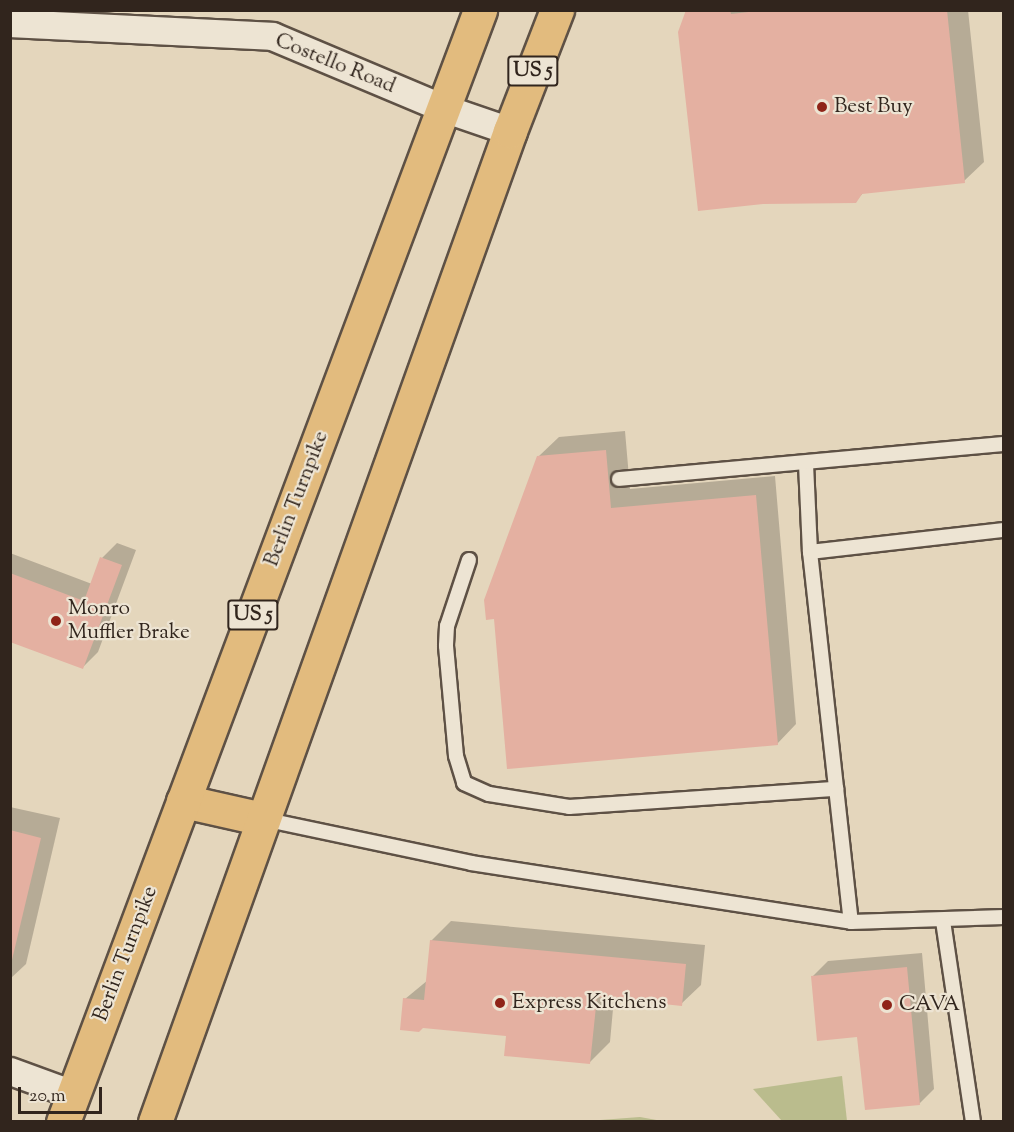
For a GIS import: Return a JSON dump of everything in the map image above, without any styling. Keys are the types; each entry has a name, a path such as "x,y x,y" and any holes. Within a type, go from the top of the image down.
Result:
{"highway":[{"name":"Berlin Turnpike","path":"68,1108 480,10"},
{"name":"US 5","path":"155,1122 510,131 556,10"},
{"path":"183,801 263,819"}],"street":[{"name":"Costello Road","path":"10,23 272,36 443,108 510,131"},
{"path":"10,1071 68,1108"}],"lane":[{"path":"619,479 806,464 1004,444"},
{"path":"806,464 810,552 851,922"},
{"path":"810,552 1004,530"},
{"path":"469,560 447,626 446,646 456,756 464,783 489,794 569,807 836,789"},
{"path":"263,819 471,863 851,922 943,921 1004,917"},
{"path":"943,921 973,1122"}],"green space":[{"path":"842,1076 847,1121 782,1121 753,1089"},
{"path":"640,1117 662,1121 587,1121"}],"building":[{"name":"Best Buy","path":"686,10 730,10 731,14 766,10 947,10 965,183 862,194 856,203 763,204 698,211 678,32"},
{"path":"606,450 611,508 756,495 778,745 507,769 494,619 486,620 484,600 537,456"},
{"name":"Monro Muffler Brake","path":"100,557 122,565 83,669 10,642 10,573 84,601"},
{"path":"10,830 41,838 11,964 10,964"},
{"name":"Express Kitchens","path":"430,940 686,964 682,1006 597,997 590,1064 504,1056 506,1036 423,1028 419,1032 400,1030 403,998 424,1000"},
{"path":"907,967 920,1105 865,1110 857,1037 817,1041 811,976"}],"place":[{"name":"Best Buy","path":"822,107"},
{"name":"Monro Muffler Brake","path":"56,621"},
{"name":"Express Kitchens","path":"500,1003"},
{"name":"CAVA","path":"887,1005"}]}
